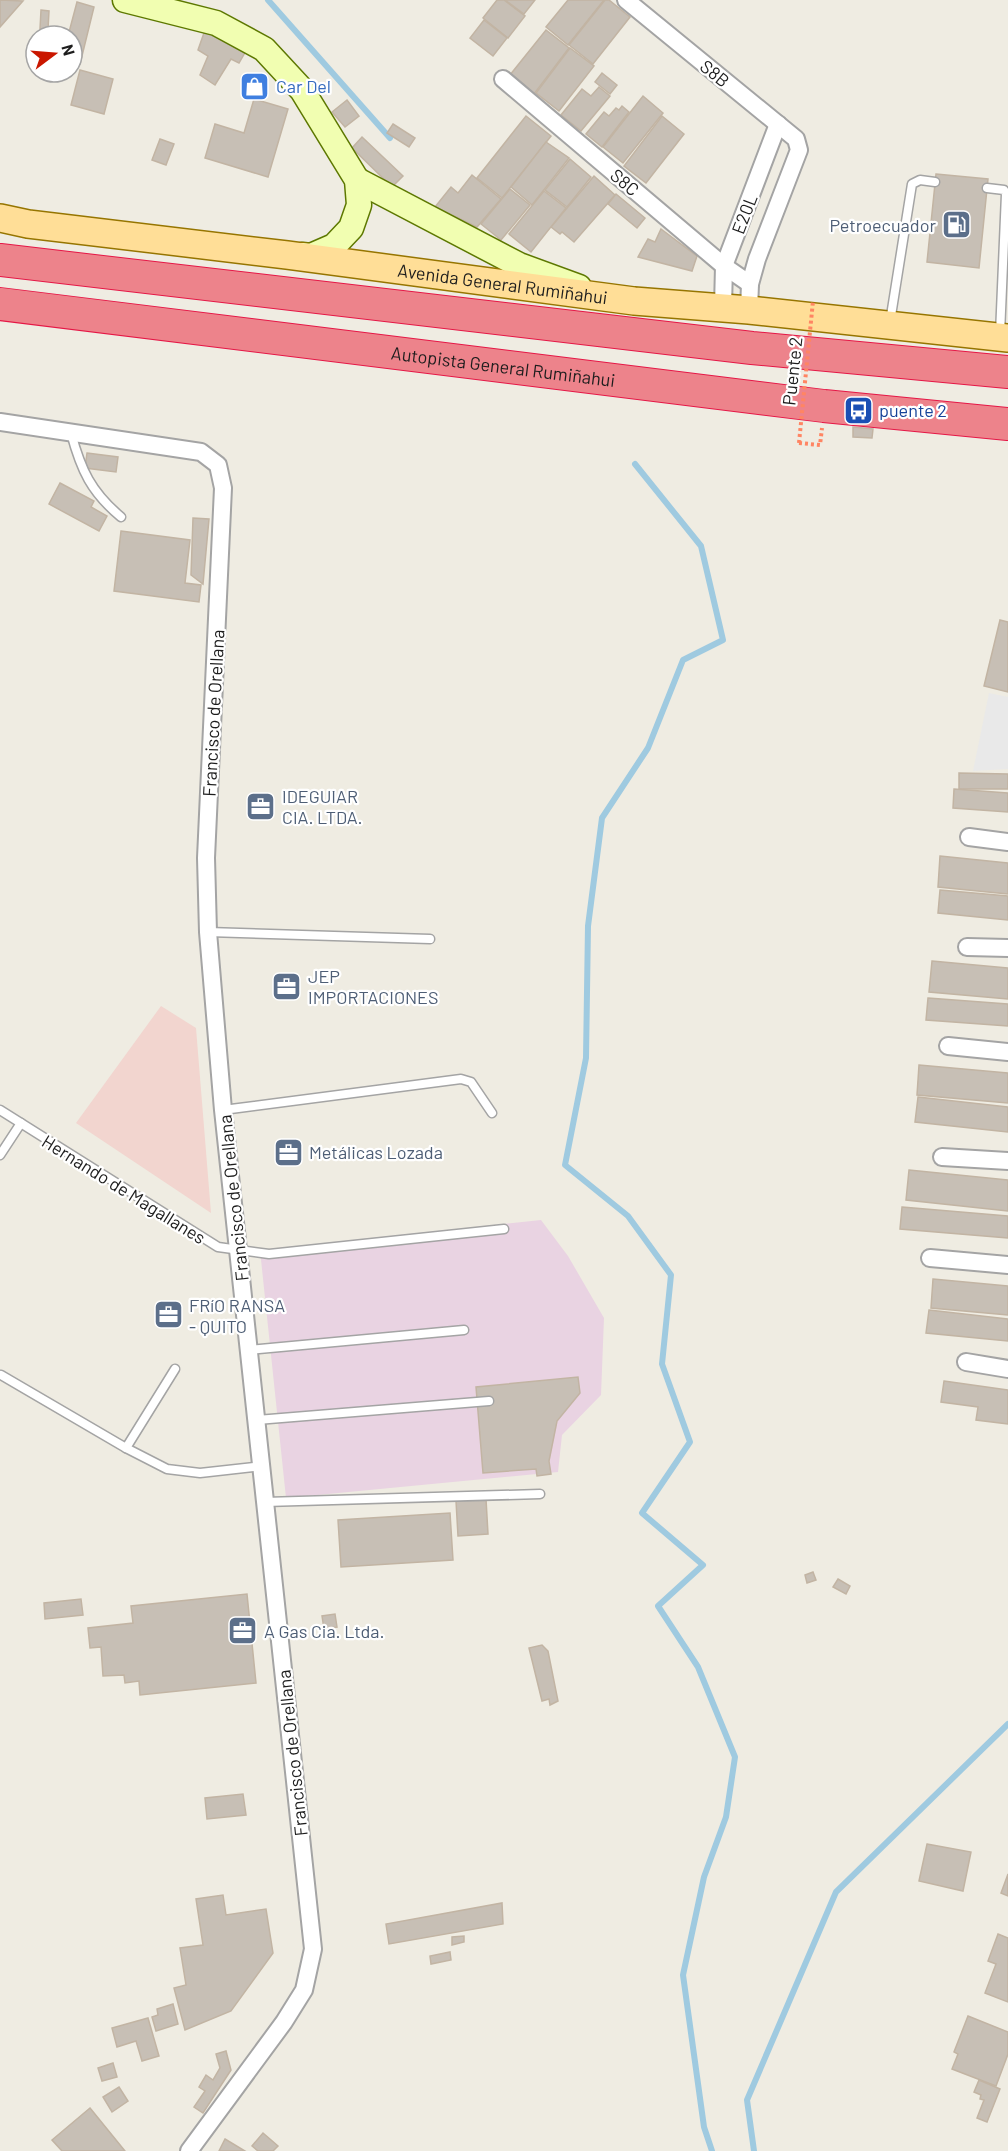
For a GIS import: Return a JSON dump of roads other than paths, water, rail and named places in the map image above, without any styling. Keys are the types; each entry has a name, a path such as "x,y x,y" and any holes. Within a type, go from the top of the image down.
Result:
{"highway":[{"path":"0,260 752,348 1008,372"},
{"name":"Autopista General Rumiñahui","path":"0,304 824,406 1008,424"}],"main road":[{"name":"Avenida General Rumiñahui","path":"0,218 40,226 287,255 634,301 741,300 889,324 1004,338"}],"street":[{"path":"126,0 216,23 264,49 302,90 357,180 360,205 351,228 334,246 311,256 287,255"},
{"name":"S8B","path":"626,0 796,139 799,150"},
{"name":"S8C","path":"503,79 724,266 741,300"},
{"name":"E20L","path":"741,300 724,266 778,124"},
{"name":"E20L","path":"741,300 799,150"},
{"path":"357,180 519,265 575,286 634,301"},
{"name":"Francisco de Orellana","path":"0,422 201,452 218,465 223,488 206,858 208,932 223,1110 313,1949 304,1990 284,2022 189,2151"},
{"path":"969,837 1008,842"},
{"path":"967,947 1008,948"},
{"path":"948,1046 1008,1052"},
{"path":"942,1156 1008,1161"},
{"path":"930,1258 1008,1265"},
{"path":"966,1362 1008,1369"}],"lane":[{"path":"889,324 912,184 920,180 935,182"},
{"path":"987,188 1001,189 1006,194 1004,338"},
{"path":"71,433 85,475 104,502 121,517"},
{"path":"208,932 430,939"},
{"path":"223,1110 461,1079 471,1082 492,1113"},
{"name":"Hernando de Magallanes","path":"0,1110 218,1247 269,1254 504,1229"},
{"path":"0,1155 21,1124"},
{"path":"249,1350 464,1330"},
{"path":"126,1448 175,1369"},
{"path":"1,1375 166,1469 200,1473 262,1466"},
{"path":"256,1420 489,1401"},
{"path":"265,1502 540,1494"}],"waterway":[{"path":"268,0 390,138"},
{"path":"635,464 701,546 723,640 683,660 648,748 602,818 588,926 586,1058 565,1165 628,1216 671,1275 662,1364 690,1442 642,1513 703,1565 658,1606 698,1667 735,1757 726,1817 704,1877 683,1975 704,2127 712,2151"},
{"path":"754,2151 747,2100 836,1892 1008,1724"}],"place":[{"name":"Car Del","path":"255,86"},
{"name":"Petroecuador","path":"957,225"},
{"name":"puente 2","path":"858,410"},
{"name":"IDEGUIAR CIA. LTDA.","path":"261,806"},
{"name":"JEP IMPORTACIONES","path":"287,986"},
{"name":"Metálicas Lozada","path":"288,1152"},
{"name":"FRíO RANSA - QUITO","path":"168,1315"},
{"name":"A Gas Cia. Ltda.","path":"243,1631"}]}
